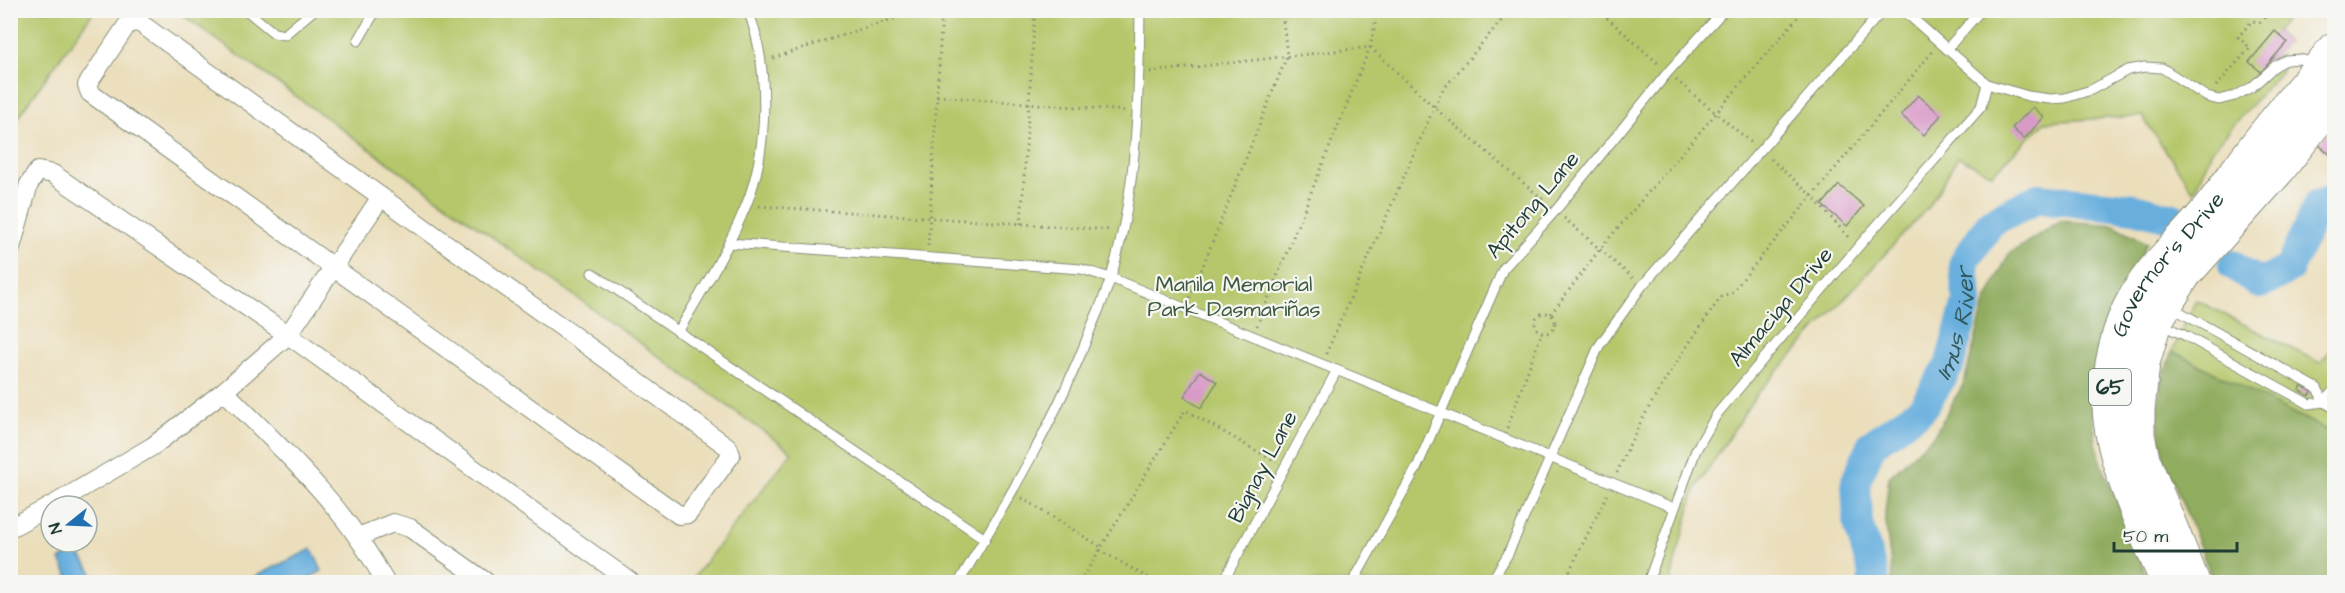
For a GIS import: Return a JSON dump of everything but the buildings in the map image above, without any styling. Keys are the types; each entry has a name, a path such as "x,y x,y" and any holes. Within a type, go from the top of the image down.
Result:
{"highway":[{"name":"Governor's Drive","path":"2220,216 2255,147 2328,57"},
{"name":"Governor's Drive","path":"2167,582 2120,464 2112,433 2109,406 2113,364 2121,330 2135,297 2175,267 2220,216 2279,169 2334,99"},
{"name":"Governor's Drive","path":"2175,267 2143,363 2140,380 2138,435 2143,459 2193,582"}],"street":[{"path":"133,22 140,23 728,447 731,455 688,514 679,516 334,267 90,93 87,85 128,25 133,22"},
{"path":"10,251 29,184 38,171 53,174 288,335 631,582"},
{"path":"71,494 153,446 224,391 288,335 381,197"},
{"path":"224,391 312,479 358,537 385,582"},
{"path":"10,528 39,512"},
{"path":"358,537 393,523 410,528 486,582"}],"lane":[{"path":"246,10 279,35 292,30 314,10"},
{"path":"358,41 376,10"},
{"path":"678,332 729,243 747,205 762,141 764,111 760,62 748,10"},
{"path":"959,582 1013,492 1071,381 1111,278 1132,173 1139,73 1140,10"},
{"name":"Apitong Lane","path":"1353,582 1418,467 1503,269 1556,210 1668,72 1724,10"},
{"path":"1491,582 1508,554 1599,346 1642,286 1883,10"},
{"path":"1903,10 1987,84 2028,96 2058,99 2091,90 2128,70 2162,68 2207,97 2219,100 2235,96 2252,87 2275,66 2286,60 2328,57"},
{"path":"1943,46 1981,10"},
{"name":"Almaciga Drive","path":"1648,582 1696,450 1717,414 1857,247 1981,107 1987,84"},
{"path":"729,243 1081,269 1111,278 1186,308 1674,508"},
{"path":"592,273 985,539"},
{"path":"2160,313 2318,388 2324,402 2334,408"},
{"path":"2160,313 2186,336 2309,404 2324,402 2334,390"},
{"name":"Bignay Lane","path":"1223,582 1337,370"},
{"path":"2284,390 2292,374"}],"path":[{"path":"760,62 920,10"},
{"path":"936,10 942,13 950,10"},
{"path":"1021,224 1035,10"},
{"path":"1186,308 1287,56 1282,10"},
{"path":"1253,336 1370,47 1378,10"},
{"path":"1322,364 1442,92 1510,10"},
{"path":"1598,10 1813,197 1857,247"},
{"path":"1551,314 1600,249 1804,10"},
{"path":"2207,97 2250,48 2238,37 2252,21 2260,22 2267,15 2263,10"},
{"path":"927,257 942,13"},
{"path":"1564,582 1625,454 1669,372 1721,297 1732,292 1943,46"},
{"path":"1139,73 1370,47 1435,108 1642,286"},
{"path":"937,96 1137,112"},
{"path":"747,205 1122,231"},
{"path":"1541,313 1551,314 1555,320 1555,326 1548,333 1542,333 1536,328 1536,318 1541,313"},
{"path":"1504,438 1542,333"},
{"path":"1080,582 1185,410 1285,467"},
{"path":"1013,492 1155,582"}],"green space":[{"path":"11,10 94,11 23,110 11,131"},
{"name":"Manila Memorial Park Dasmariñas","path":"2289,10 2292,13 2276,31 2287,42 2270,61 2281,71 2212,150 2194,192 2142,116 2045,122 1992,174 1958,157 1930,205 1756,395 1695,490 1671,582 698,582 693,578 792,452 177,11"},
{"path":"2060,221 2114,225 2147,243 2125,288 2106,336 2099,361 2093,411 2096,444 2101,461 2149,582 1890,582 1892,575 1885,514 1889,477 1934,435 1964,383 1985,303 2009,254"},
{"path":"2196,300 2320,363 2334,346 2334,434 2172,351"},
{"path":"2172,351 2334,434 2334,582 2214,582 2164,458 2158,424 2160,386"}],"water":[{"path":"312,549 322,571 302,582 243,582"},
{"path":"69,554 79,554 98,582 71,582 60,560"}],"waterway":[{"name":"Imus River","path":"1872,582 1874,577 1858,523 1856,481 1872,444 1922,409 1949,366 1967,302 1964,262 1991,222 2038,198 2134,208 2173,218"},
{"name":"Imus River","path":"2233,265 2260,284 2289,269 2318,204 2334,200"}]}
